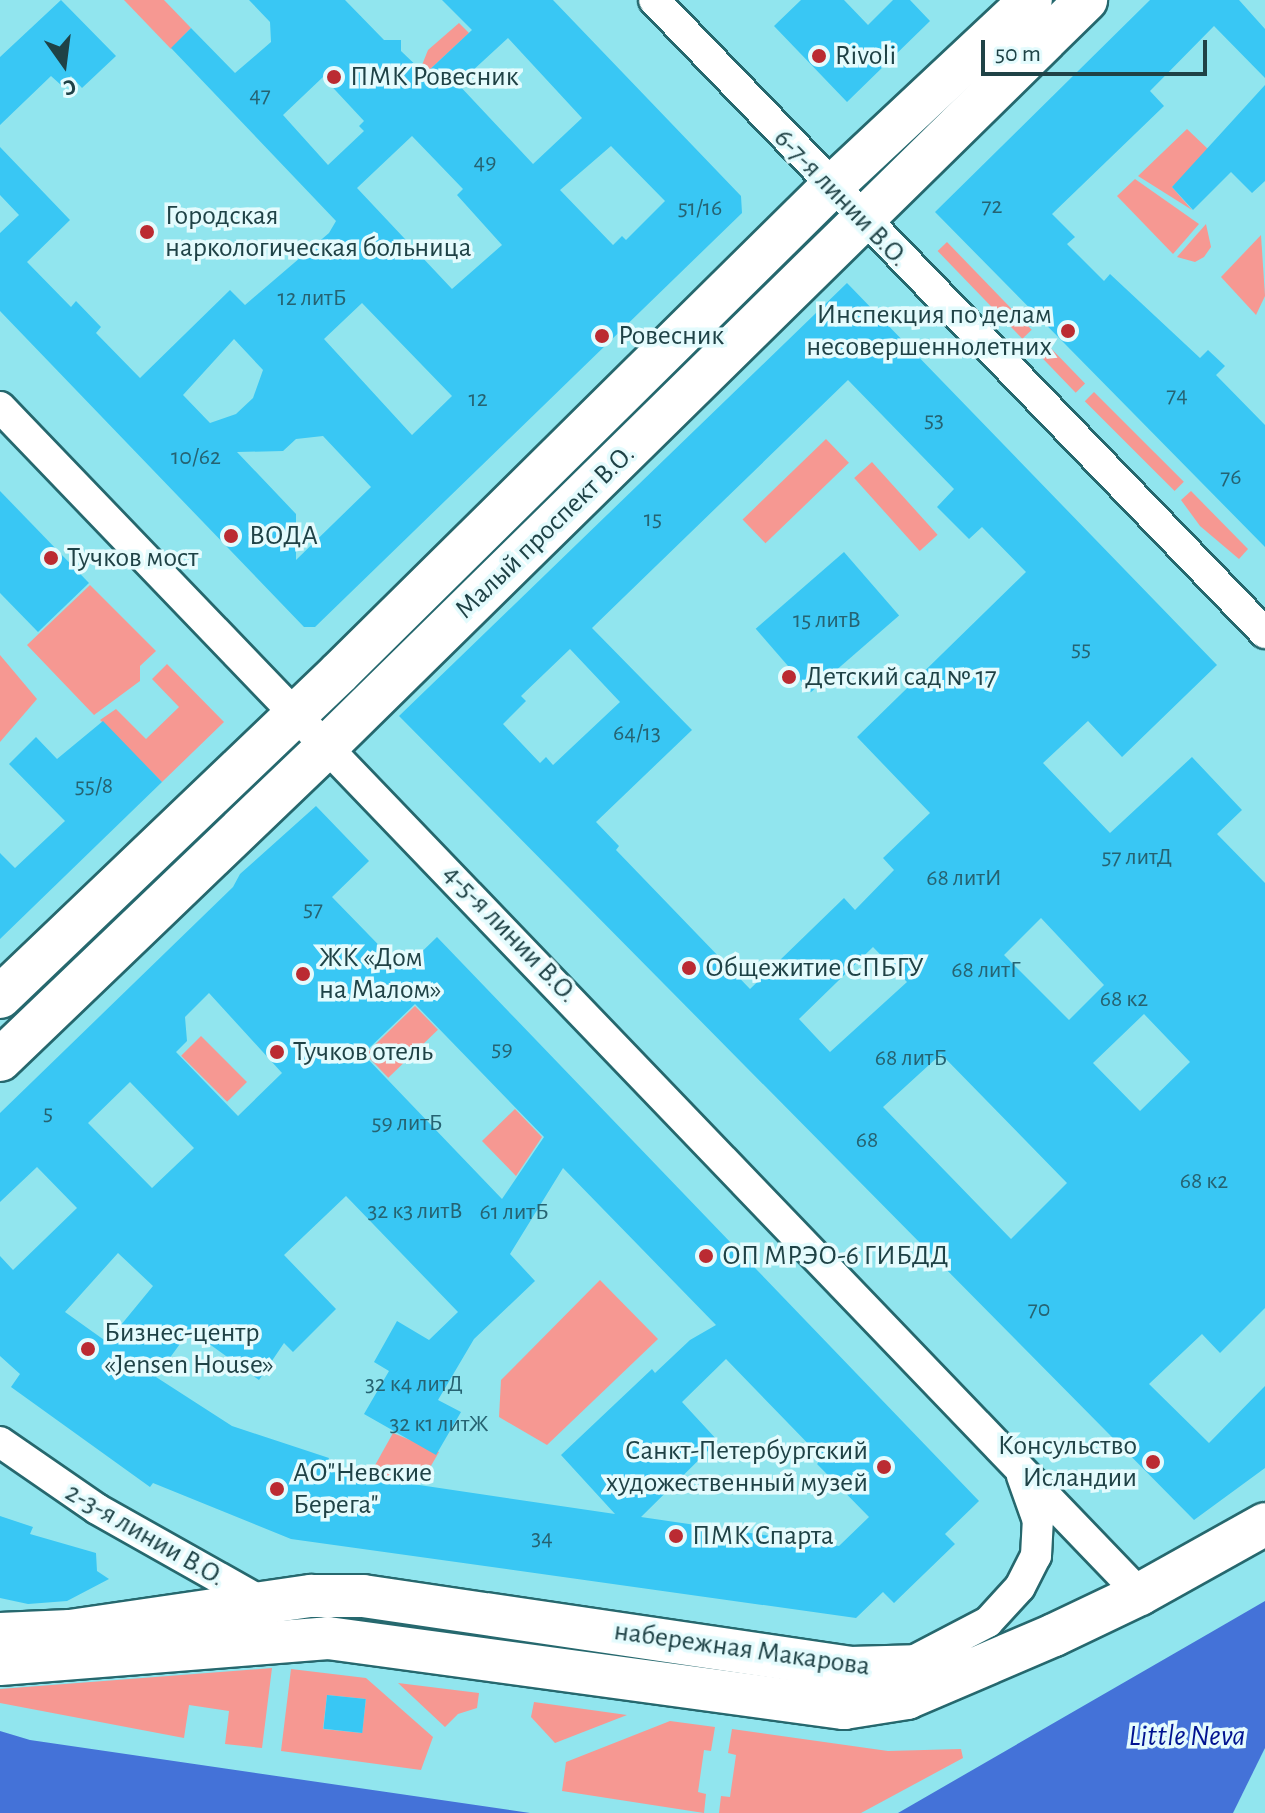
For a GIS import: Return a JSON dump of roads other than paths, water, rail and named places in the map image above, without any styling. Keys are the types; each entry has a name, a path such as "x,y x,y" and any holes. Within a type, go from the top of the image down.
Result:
{"main road":[{"name":"Малый проспект В.О.","path":"0,997 296,715 830,188 1031,0"},
{"name":"Малый проспект В.О.","path":"0,1060 328,745 1086,0"},
{"path":"977,1664 1140,1594 1265,1524"},
{"name":"набережная Макарова","path":"0,1664 262,1622 363,1596 850,1668 896,1669 977,1664"},
{"name":"набережная Макарова","path":"0,1634 262,1622 328,1638 844,1708 907,1698 977,1664"}],"street":[{"name":"6-7-я линии В.О.","path":"654,0 830,188 1265,633"},
{"name":"4-5-я линии В.О.","path":"0,407 1018,1462 1140,1594"},
{"name":"2-3-я линии В.О.","path":"0,1442 262,1622"},
{"name":"4-5-я линии В.О.","path":"896,1669 947,1647 988,1622 1020,1587 1036,1556 1038,1521 1018,1462"}],"water":[{"name":"Little Neva","path":"1265,1601 1265,1813 898,1813 1208,1634"},
{"path":"0,1731 30,1740 530,1813 0,1813"}],"place":[{"name":"Rivoli","path":"819,56"},
{"name":"ПМК Ровесник","path":"334,77"},
{"name":"Городская наркологическая больница","path":"147,232"},
{"name":"Инспекция по делам несовершеннолетних","path":"1068,331"},
{"name":"Ровесник","path":"602,336"},
{"name":"ВОДА","path":"231,536"},
{"name":"Тучков мост","path":"51,558"},
{"name":"Детский сад № 17","path":"789,677"},
{"name":"Общежитие СПБГУ","path":"689,968"},
{"name":"ЖК «Дом на Малом»","path":"303,974"},
{"name":"Тучков отель","path":"277,1052"},
{"name":"ОП МРЭО-6 ГИБДД","path":"706,1256"},
{"name":"Бизнес-центр «Jensen House»","path":"88,1349"},
{"name":"Консульство Исландии","path":"1153,1462"},
{"name":"Санкт-Петербургский художественный музей","path":"884,1467"},
{"name":"АО\"Невские Берега\"","path":"277,1489"},
{"name":"ПМК Спарта","path":"676,1536"}]}
